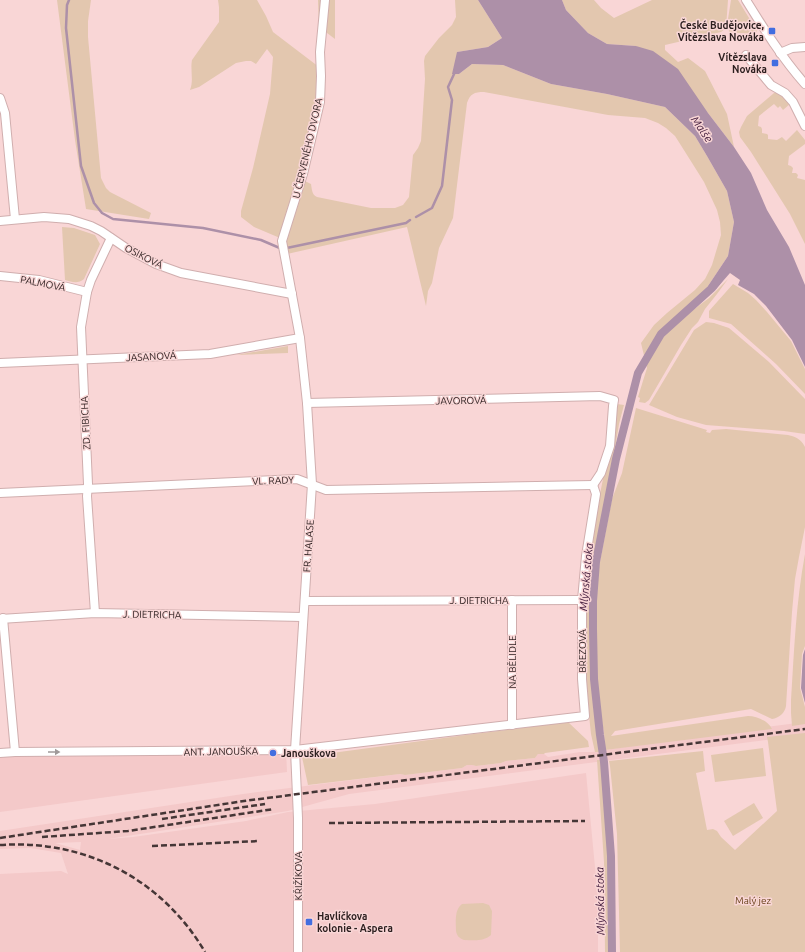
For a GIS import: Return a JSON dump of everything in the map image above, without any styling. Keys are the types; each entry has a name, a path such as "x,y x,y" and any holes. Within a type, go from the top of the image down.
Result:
{"street":[{"name":"U ČERVENÉHO DVORA","path":"292,294 282,241 303,174 320,102 320,52 324,0"},
{"path":"746,0 780,53 805,84"},
{"path":"780,53 792,48 805,47"},
{"path":"746,55 771,85 785,93 793,102 805,126"},
{"path":"0,98 5,113 3,128 15,220"},
{"name":"OSIKOVÁ","path":"0,221 44,217 69,219 91,226 126,248 156,264 180,273 292,294"},
{"name":"ZD. FIBICHA","path":"95,613 87,496 88,489 81,327 87,292 91,280 111,238"},
{"name":"PALMOVÁ","path":"0,276 39,280 87,292"},
{"name":"FR. HALASE","path":"292,294 300,338 307,403 312,484 295,750 295,770 298,799"},
{"name":"JASANOVÁ","path":"0,364 210,354 300,338"},
{"name":"JAVOROVÁ","path":"307,403 600,396 614,400 610,446 601,473 593,485"},
{"name":"VL. RADY","path":"0,493 298,479 326,490 593,485"},
{"name":"BŘEZOVÁ","path":"585,716 582,679 582,600 586,556 596,494 593,485"},
{"name":"NA BĚLIDLE","path":"512,600 512,725"},
{"name":"J. DIETRICHA","path":"304,601 582,600"},
{"name":"J. DIETRICHA","path":"1,618 95,613 303,617"},
{"path":"1,618 15,752"},
{"name":"ANT. JANOUŠKA","path":"0,753 295,750 585,716"},
{"name":"KŘIŽÍKOVA","path":"298,799 298,952"}],"shaded area":[{"path":"805,722 805,735 349,794 288,811 108,839 133,837 246,821 288,812 375,804 586,773 598,899 598,952 0,952 0,874 61,871 68,874 61,853 30,848 0,849 0,831 243,794 400,774 405,775 462,768 467,765 476,766 501,763 506,761 535,758 538,754 544,754 548,757 580,752 592,752 682,738","holes":["81,842 80,850 55,843"]},
{"path":"286,750 287,772 0,812 0,753"}],"green space":[{"path":"57,0 91,0 88,21 88,37 101,178 106,188 110,192 151,213 149,219 86,209 75,140"},
{"path":"218,0 257,0 273,32 319,67 317,100 297,185 280,238 254,227 241,217 241,211 253,168 270,94 273,57 267,49 256,64 251,61 236,63 199,87 190,90 192,82 192,60 219,22"},
{"path":"318,0 335,0 335,39 319,27"},
{"path":"455,0 478,0 502,38 488,47 457,52 459,74 472,64 503,65 551,84 607,94 665,107 695,136 727,191 734,222 728,256 708,286 712,288 693,310 709,298 728,279 705,309 698,322 692,328 649,400 645,403 639,402 640,398 638,397 647,368 641,343 654,325 695,290 705,279 712,265 721,235 717,210 704,182 675,136 658,123 645,118 608,115 484,92 473,94 467,103 453,218 439,248 432,283 428,291 426,306 407,227 287,254 285,243 305,181 311,184 313,194 317,197 371,208 395,208 403,205 409,197 413,155 421,141 425,56 439,38 452,25 456,17"},
{"path":"562,0 594,0 601,8 614,18 652,0 728,0 726,28 721,32 665,45 665,50 678,62 688,58 705,71 727,114 734,147 708,113 636,46 607,44 588,33 566,10"},
{"path":"731,0 738,0 757,31 756,33 729,32 728,19"},
{"path":"774,93 781,94 790,104 783,110 780,106 778,108 774,104 759,116 758,126 761,127 762,133 768,135 768,139 777,140 782,137 786,141 797,130 805,140 805,144 789,156 788,165 793,168 792,173 796,173 798,175 797,178 805,180 805,244 790,214 740,137 739,132 747,116"},
{"path":"62,227 74,228 95,235 100,244 84,279 79,282 65,280"},
{"path":"733,284 756,300 791,341 805,369 805,394 776,364 731,324 709,318 709,311"},
{"path":"706,322 729,328 769,362 805,399 805,434 706,425 677,417 649,405 694,330"},
{"path":"288,346 288,353 236,355"},
{"path":"617,404 624,405 619,424 595,562 592,592 593,686 599,752 595,752 591,734 585,678 585,601 591,543"},
{"path":"636,408 707,430 706,432 710,433 712,430 726,429 788,435 798,439 805,447 805,527 795,579 786,706 783,713 772,719 751,709 615,731 611,736 748,716 762,720 772,729 605,750 595,671 596,606 599,567 612,499 622,473"},
{"path":"805,554 805,646 802,654 800,688 805,707 805,724 792,726 791,700 796,627 799,590"},
{"path":"568,722 588,741 589,747 538,754 535,758 506,761 501,763 476,766 467,765 462,768 308,785 302,757 466,735"},
{"name":"Malý jez","path":"805,733 805,952 620,952 617,834 609,761 703,751 705,771 696,773 707,830 713,829 717,831 721,837 735,850 777,811 767,737"},
{"path":"763,748 766,776 715,782 711,755"},
{"path":"597,760 601,760 607,836 610,952 605,952 604,862"},
{"path":"754,803 763,818 733,836 724,821"},
{"path":"483,903 489,905 492,911 491,935 485,939 464,940 458,936 456,931 456,916 459,907 462,904"}],"water":[{"name":"Malše","path":"478,0 562,0 566,10 588,33 607,44 636,46 653,51 678,69 751,173 767,210 789,247 805,285 805,367 792,340 766,306 754,294 738,285 740,280 730,273 716,289 708,286 728,256 734,222 727,191 695,136 665,107 607,94 551,84 503,65 472,64 459,74 452,74 457,52 488,47 502,38"},
{"path":"805,649 805,703 801,688 803,655"}],"waterway":[{"path":"69,0 67,5 66,28 81,166 94,203 102,213 113,219 203,228 261,240 282,249 406,223 410,220"},
{"path":"416,217 432,208 442,186 452,100 448,87 455,72"},
{"name":"Mlýnská stoka","path":"612,952 611,856 604,762 594,679 593,601 596,562 616,459 638,373 661,334 712,288 719,279"}],"railway":[{"path":"0,838 244,801 805,729"},
{"path":"162,819 265,804"},
{"path":"42,837 128,831 274,809"},
{"path":"329,823 585,821"},
{"path":"152,846 259,841"},
{"path":"0,845 31,845 62,849 91,857 118,869 144,884 167,904 187,926 205,952"}],"place":[{"name":"České Budějovice, Vítězslava Nováka","path":"772,31"},
{"name":"Vítězslava Nováka","path":"775,63"},
{"name":"Janouškova","path":"273,753"},
{"name":"Havlíčkova kolonie - Aspera","path":"309,922"}]}
